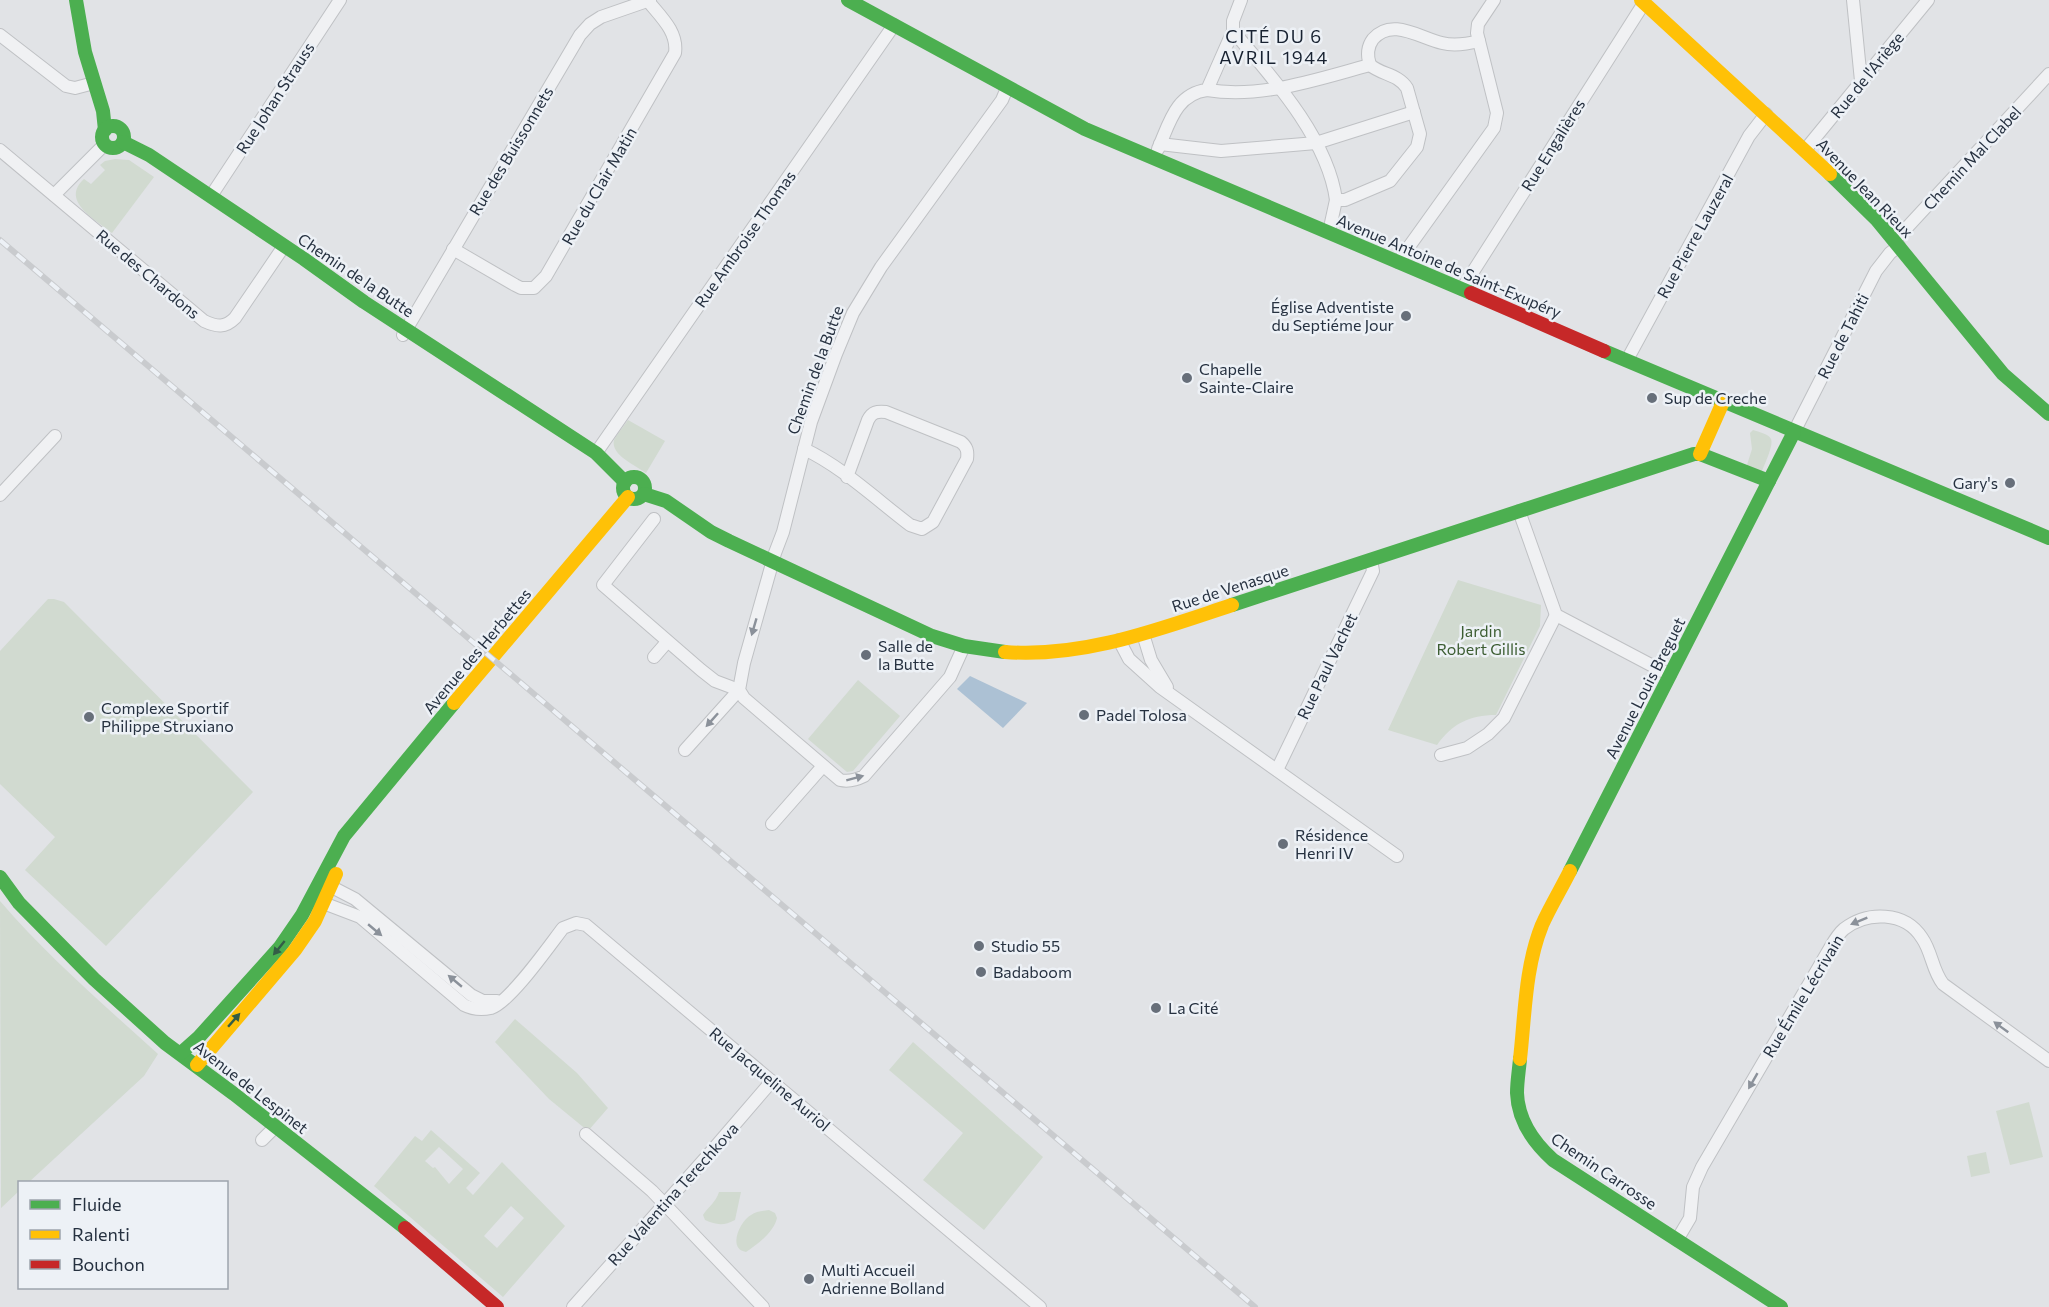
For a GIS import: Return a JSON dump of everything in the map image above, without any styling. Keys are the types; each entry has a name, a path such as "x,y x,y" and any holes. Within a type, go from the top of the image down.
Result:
{"street":[{"path":"0,150 54,195 109,134 85,52 76,0"},
{"name":"Rue Johan Strauss","path":"211,196 340,0"},
{"name":"Avenue Antoine de Saint-Exupéry","path":"848,0 1085,129 1723,402 2049,538"},
{"path":"1207,90 1233,31 1233,21 1241,0"},
{"path":"1398,262 1494,128 1497,113 1479,41 1478,24 1494,0"},
{"path":"1853,0 1861,81"},
{"name":"Rue de l'Ariège","path":"1805,150 1928,0"},
{"name":"Rue des Buissonnets","path":"404,333 580,35 601,17 649,1"},
{"name":"Rue du Clair Matin","path":"453,249 521,288 534,288 540,284 675,53 676,39 673,32 649,1"},
{"name":"Avenue Jean Rieux","path":"1643,1 1805,150 1896,243 2003,374 2049,414"},
{"name":"Rue Engalières","path":"1462,289 1643,1"},
{"name":"Rue Ambroise Thomas","path":"597,453 894,25"},
{"path":"1336,200 1345,200 1383,185 1396,176 1419,141 1420,134 1404,83 1391,75 1377,71 1370,65 1368,51 1371,42 1379,33 1385,30 1402,30 1443,44 1467,44 1479,41"},
{"path":"1233,31 1281,88 1316,143 1327,167 1336,200 1329,232"},
{"path":"0,35 66,86 75,88 94,83"},
{"path":"1154,158 1176,108 1194,93 1207,90 1236,94 1281,88 1370,65"},
{"name":"Chemin Mal Clabel","path":"1896,243 1901,234 2049,74"},
{"name":"Chemin de la Butte","path":"740,690 744,663 783,532 811,422 836,354 860,299 936,189 1002,100 1007,88"},
{"path":"1160,144 1221,151 1316,143 1414,112"},
{"name":"Rue Pierre Lauzeral","path":"1627,360 1749,136 1766,114"},
{"name":"Chemin de la Butte","path":"109,134 114,148 123,142 149,155 284,246 404,333 597,453 625,482"},
{"name":"Rue des Chardons","path":"54,195 204,321 220,327 229,324 235,318 284,246"},
{"name":"Rue de Tahiti","path":"1794,432 1876,271 1896,243"},
{"path":"1723,402 1700,454 1769,481"},
{"path":"804,449 847,477 910,525 922,529 933,522 967,459 968,452 961,442 886,412 878,411 871,414 868,420 847,477"},
{"name":"Avenue Louis Breguet","path":"1532,962 1542,925 1794,432"},
{"path":"0,495 56,436"},
{"name":"Rue de Venasque","path":"772,566 932,636 990,651 1043,654 1084,649 1143,634 1690,455 1700,454"},
{"path":"632,477 640,479 645,487 644,494 638,498 628,497 623,490 625,482 632,477"},
{"path":"644,494 666,501 711,532 772,566"},
{"name":"Avenue des Herbettes","path":"197,1065 296,950 326,884 344,836 628,497"},
{"path":"1519,511 1556,615 1670,675"},
{"path":"654,519 603,585 716,681 740,690 744,698 840,780 857,780 864,776 950,676 964,646"},
{"name":"Rue Paul Vachet","path":"1277,770 1373,570 1371,560"},
{"path":"1441,755 1467,747 1488,734 1504,718 1556,615"},
{"path":"1143,634 1158,675 1180,701"},
{"path":"1119,640 1132,663 1180,701 1397,856"},
{"path":"654,657 668,642"},
{"path":"685,750 740,690"},
{"path":"772,824 823,765"},
{"name":"Avenue de Lespinet","path":"0,877 19,903 94,979 165,1043 197,1065 387,1213 497,1307"},
{"path":"326,884 356,899 471,995 490,1001 506,997"},
{"name":"Avenue des Herbettes","path":"181,1053 199,1037 280,948 317,901"},
{"name":"Rue Jacqueline Auriol","path":"317,901 360,917 464,1005 484,1009 496,1005 506,997 563,928 576,923 586,925 1040,1307"},
{"name":"Rue Émile Lécrivain","path":"1677,1240 1690,1218 1693,1187 1702,1167 1830,948 1841,931 1853,922 1865,918 1887,916 1913,927 1923,939 1943,984 2049,1061"},
{"name":"Chemin Carrosse","path":"1532,962 1518,1080 1519,1105 1526,1127 1537,1145 1553,1160 1781,1307"},
{"name":"Rue Valentina Terechkova","path":"573,1307 772,1081"},
{"path":"262,1140 276,1126"},
{"path":"586,1134 665,1204 763,1307"}],"green space":[{"path":"129,160 154,177 112,233 89,216 78,202 76,195 84,179 91,184 105,170 100,165 105,161"},
{"path":"628,420 665,441 646,473 620,455 614,445 614,440"},
{"path":"1753,430 1766,434 1772,442 1761,474 1746,468 1752,449 1750,433"},
{"name":"Jardin Robert Gillis","path":"1458,580 1541,605 1540,626 1496,715 1486,715 1462,722 1449,731 1437,745 1388,730"},
{"name":"Complexe Sportif Philippe Struxiano","path":"48,599 64,602 253,792 106,946 25,870 55,837 0,784 0,651"},
{"path":"858,680 900,716 853,771 847,772 808,739"},
{"path":"0,901 57,961 158,1054 144,1076 30,1181 18,1181 18,1192 1,1208"},
{"path":"515,1019 577,1073 608,1108 588,1131 549,1099 495,1042"},
{"path":"913,1042 1043,1157 984,1230 923,1180 963,1133 889,1070"},
{"path":"2029,1102 2043,1157 2010,1165 1996,1111"},
{"path":"431,1130 480,1173 466,1188 473,1195 502,1162 565,1226 503,1297 374,1186 415,1136 422,1141","holes":["439,1147 463,1169 449,1184 435,1167 433,1168 425,1161","511,1206 524,1218 497,1248 484,1236"]},
{"path":"1986,1152 1990,1173 1971,1177 1967,1156"},
{"path":"719,1192 741,1192 735,1220 720,1224 705,1220 703,1215"},
{"path":"769,1210 775,1213 777,1218 773,1228 746,1252 740,1250 736,1241 743,1223 753,1214"}],"water":[{"path":"970,676 1027,703 1003,728 957,689"}],"railway":[{"path":"0,240 1255,1307"}],"traffic: fast":[{"path":"76,0 85,52 103,111 105,130"},
{"path":"848,0 1085,129 1471,293"},
{"path":"113,126 123,133 124,137 117,147 113,148 103,141 102,137 109,127 113,126"},
{"path":"123,142 149,155 364,302 596,453 625,482"},
{"path":"1830,174 1877,220 2003,374 2049,414"},
{"path":"1604,351 2049,538"},
{"path":"1570,871 1794,432"},
{"path":"1232,605 1694,454 1700,454 1769,481"},
{"path":"634,477 642,480 645,488 642,496 634,499 626,496 623,488 626,480 634,477"},
{"path":"644,494 666,501 711,532 729,541 932,636 964,646 1005,652"},
{"path":"181,1053 199,1037 280,947 302,915 344,836 454,703"},
{"path":"0,877 19,903 94,979 165,1043 405,1228"},
{"path":"1520,1059 1517,1093 1520,1112 1528,1130 1553,1160 1781,1307"}],"traffic: slow":[{"path":"1641,0 1830,174"},
{"path":"1700,454 1723,402"},
{"path":"454,703 628,497"},
{"path":"1005,652 1064,651 1121,640 1232,605"},
{"path":"1520,1059 1526,991 1536,941 1545,918 1570,871"},
{"path":"197,1065 295,950 315,921 336,874"}],"traffic: jam":[{"path":"1471,293 1604,351"},
{"path":"405,1228 497,1307"}],"place":[{"name":"Église Adventiste du Septiéme Jour","path":"1406,316"},
{"name":"Chapelle Sainte-Claire","path":"1187,378"},
{"name":"Sup de Creche","path":"1652,398"},
{"name":"Gary's","path":"2010,483"},
{"name":"Salle de la Butte","path":"866,655"},
{"name":"Padel Tolosa","path":"1084,715"},
{"name":"Complexe Sportif Philippe Struxiano","path":"89,717"},
{"name":"Résidence Henri IV","path":"1283,844"},
{"name":"Studio 55","path":"979,946"},
{"name":"Badaboom","path":"981,972"},
{"name":"La Cité","path":"1156,1008"},
{"name":"Multi Accueil Adrienne Bolland","path":"809,1279"}],"district":[{"name":"CITÉ DU 6 AVRIL 1944","path":"1274,47"}]}
